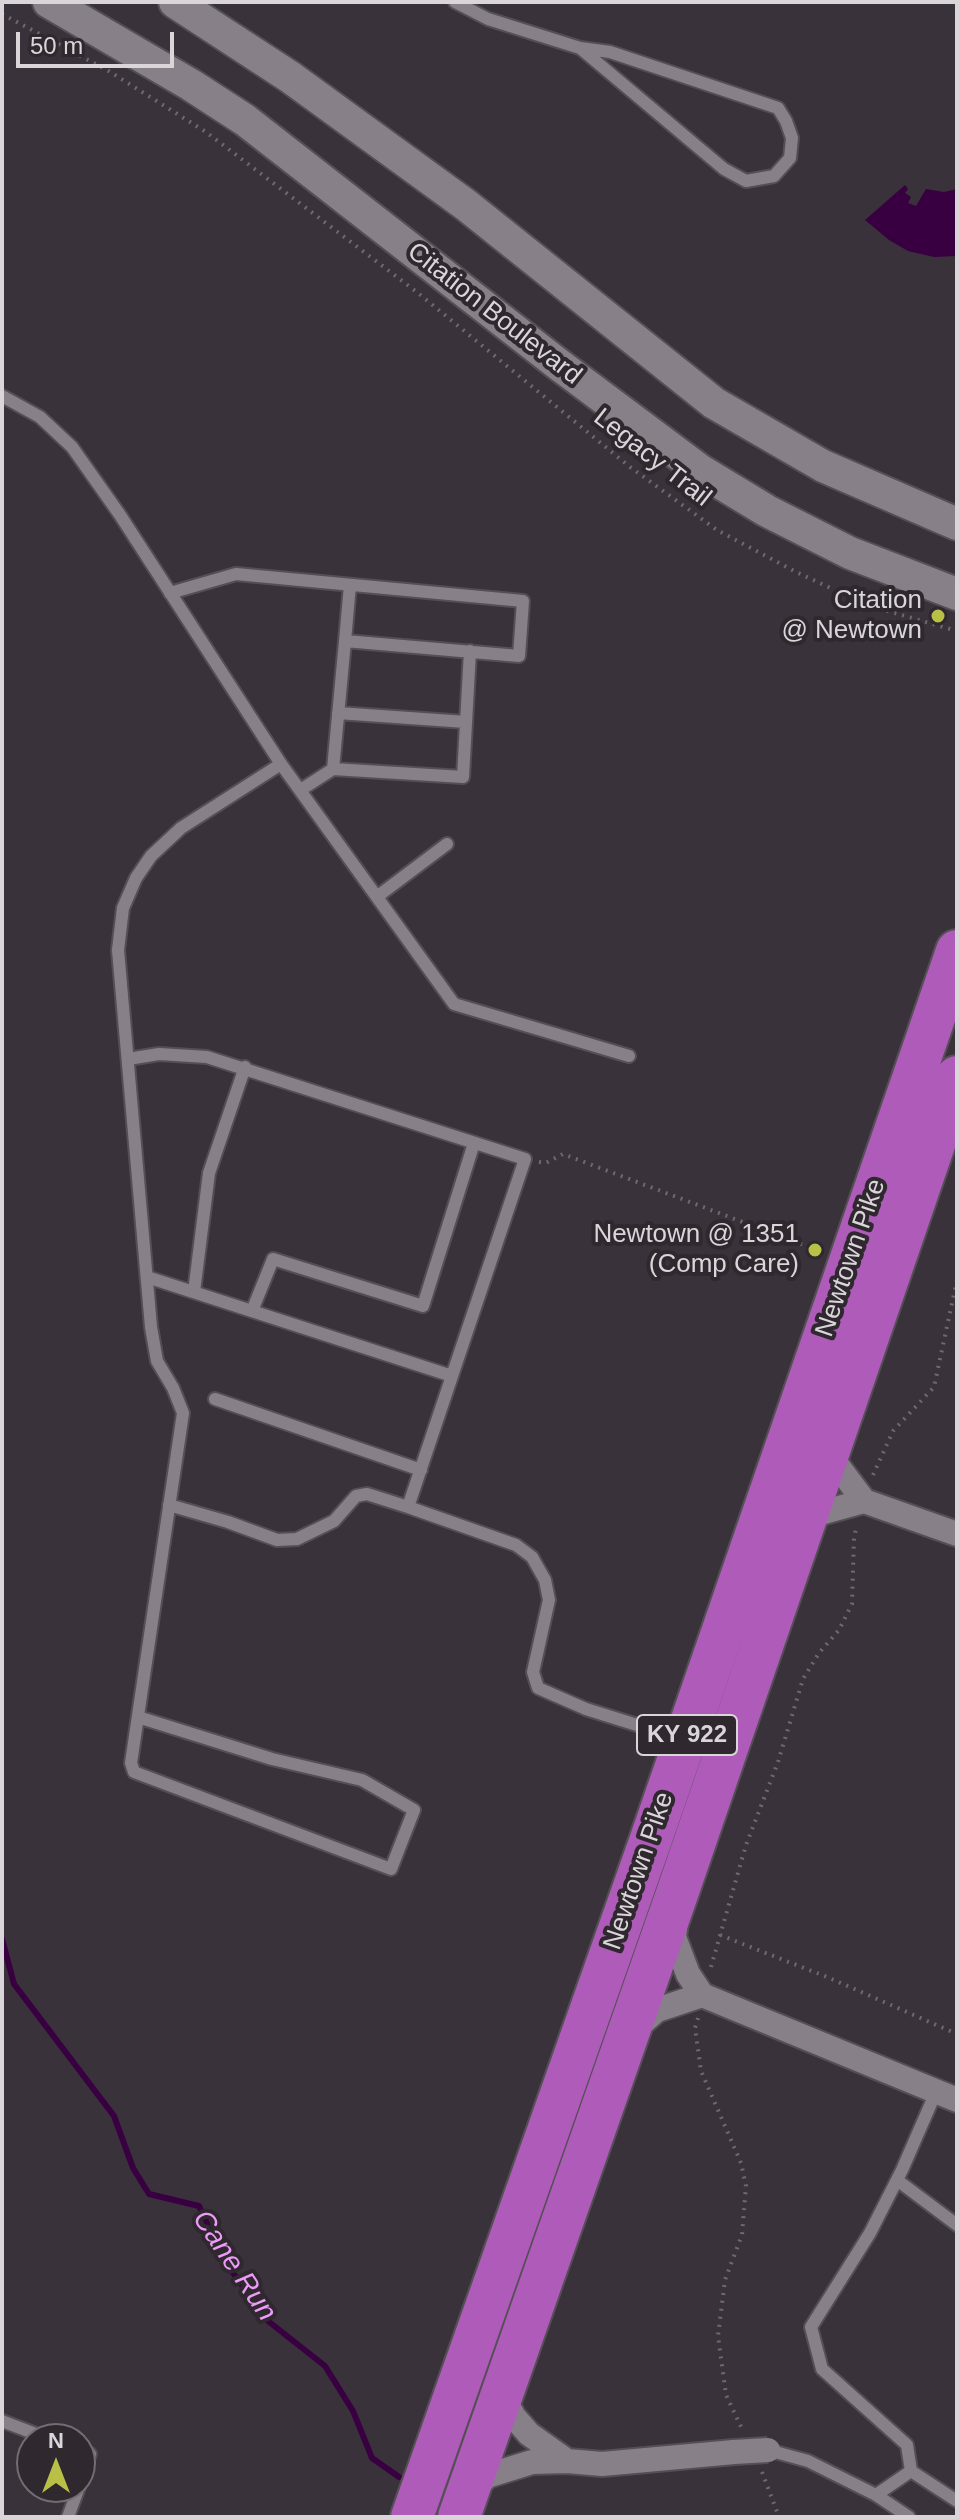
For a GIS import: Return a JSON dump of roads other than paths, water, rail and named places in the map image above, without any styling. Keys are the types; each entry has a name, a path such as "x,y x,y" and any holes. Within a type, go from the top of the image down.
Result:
{"highway":[{"name":"Newtown Pike","path":"412,2517 684,1744 957,951"},
{"name":"Newtown Pike","path":"462,2508 957,1077"},
{"path":"681,1880 677,1837 679,1821 695,1770 693,1757 684,1744"}],"main road":[{"name":"Citation Boulevard","path":"49,2 179,77 245,120 558,364 701,471 767,511 850,553 957,594"},
{"path":"175,2 290,77 466,205 714,403 823,466 957,524"}],"street":[{"path":"828,1453 867,1492 956,1529"},
{"path":"806,1517 867,1492"},
{"path":"681,1880 674,1937 688,1974 702,1995 947,2096"},
{"path":"621,2052 636,2027 657,2010 702,1995"},
{"path":"502,2395 514,2417 529,2434 567,2461"},
{"path":"462,2508 487,2476 532,2462 602,2464 768,2450"}],"lane":[{"path":"455,2 488,19 580,48 610,52 778,108 792,138 790,158 774,176 746,181 724,169 580,48"},
{"path":"2,396 40,417 72,447 120,515 281,764 302,789 454,1004 629,1056"},
{"path":"170,593 236,574 523,601 519,656 345,641"},
{"path":"333,769 350,585"},
{"path":"302,789 333,769 463,777 470,651"},
{"path":"338,713 466,722"},
{"path":"138,1717 272,1759 362,1780 414,1810 391,1869 134,1772 131,1763 183,1413 157,1361 151,1327 118,950 123,908 136,878 151,856 181,828 281,764"},
{"path":"378,896 447,844"},
{"path":"128,1059 159,1054 207,1057 525,1159 408,1507"},
{"path":"194,1292 209,1173 245,1067"},
{"path":"252,1311 273,1259 423,1306 474,1143"},
{"path":"147,1277 452,1376"},
{"path":"215,1399 421,1470"},
{"path":"169,1505 277,1540 297,1539 334,1521 356,1496 367,1494 516,1545 532,1557 545,1580 549,1600 533,1672 538,1688 586,1709 684,1744"},
{"path":"947,2096 897,2180 870,2233 811,2327 822,2369 907,2445 911,2471 957,2501"},
{"path":"897,2180 957,2225"},
{"path":"768,2450 808,2461 876,2495 909,2517"},
{"path":"876,2495 911,2471"}],"waterway":[{"name":"Cane Run","path":"2,1939 14,1984 114,2116 133,2168 149,2194 199,2206 225,2262 268,2321 325,2366 353,2411 372,2458 399,2477"}],"place":[{"name":"Citation @ Newtown","path":"938,616"},
{"name":"Newtown @ 1351 (Comp Care)","path":"815,1250"}]}
